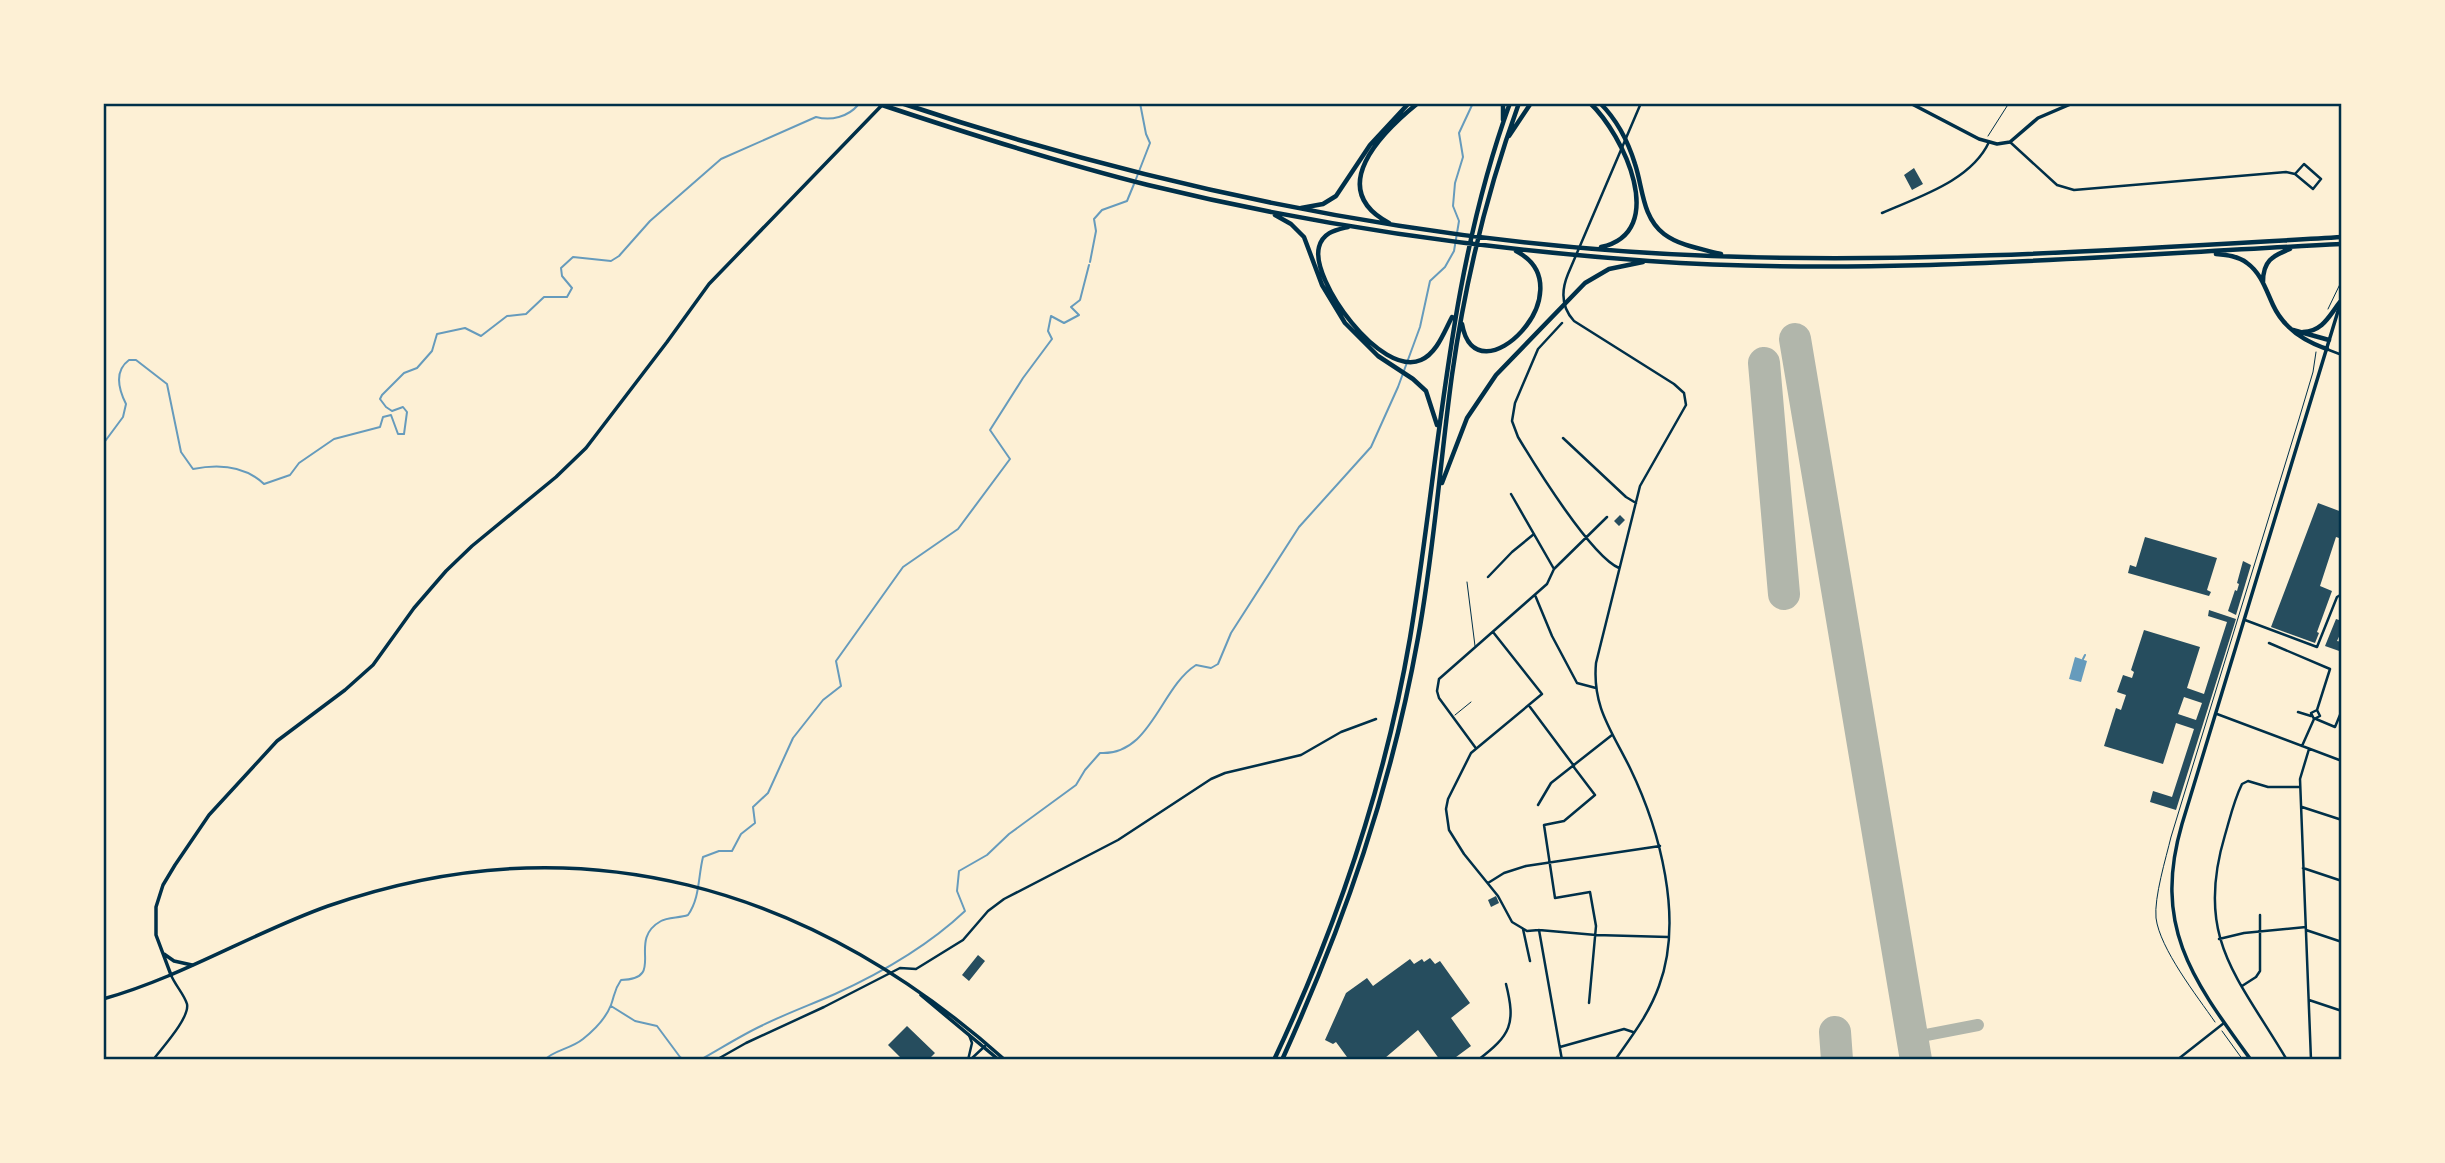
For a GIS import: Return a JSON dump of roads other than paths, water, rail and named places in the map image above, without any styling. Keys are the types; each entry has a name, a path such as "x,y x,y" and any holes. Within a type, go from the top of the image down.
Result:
{"highway":[{"path":"876,103 1069,164 1151,186 1350,227 1512,249 1651,261 1912,265 2342,244"},
{"path":"901,103 1087,161 1202,190 1393,226 1591,249 1729,257 1909,257 2015,255 2342,237"},
{"path":"1295,209 1323,204 1336,196 1370,145 1409,103"},
{"path":"1393,226 1370,211 1363,201 1359,179 1366,160 1376,145 1392,126 1418,103"},
{"path":"1503,103 1503,124"},
{"path":"1274,1060 1338,909 1385,752 1410,638 1456,310 1474,226 1510,103"},
{"path":"1282,1060 1345,913 1381,799 1401,722 1419,635 1461,320 1482,225 1519,103"},
{"path":"1504,146 1531,103"},
{"path":"1590,103 1616,133 1628,153 1635,192 1634,222 1630,232 1618,243 1591,249"},
{"path":"1600,103 1619,127 1647,212 1657,228 1676,241 1729,257"},
{"path":"1270,212 1291,224 1304,237 1322,285 1345,323 1362,343 1421,386 1430,397 1438,429"},
{"path":"1350,227 1334,230 1323,239 1318,249 1320,263 1331,291 1348,317 1383,354 1400,362 1422,360 1432,351 1456,310"},
{"path":"2263,282 2263,271 2267,262 2276,254 2294,247"},
{"path":"1461,320 1468,342 1486,353 1500,349 1518,334 1528,321 1539,299 1541,278 1531,261 1512,249"},
{"path":"2208,252 2245,261 2263,282 2275,310 2291,329 2327,349"},
{"path":"1438,498 1457,439 1473,406 1496,375 1591,278 1609,269 1651,261"},
{"path":"2303,332 2323,326 2341,300"},
{"path":"2291,329 2329,340"}],"main road":[{"path":"171,975 155,929 159,896 175,865 209,816 277,741 345,690 373,665 414,608 446,571 586,448 709,284 884,103"},
{"path":"1910,103 1987,142 2010,142 2038,118 2074,103"},
{"path":"2250,1060 2196,980 2185,957 2176,928 2171,895 2172,868 2176,842 2341,300"},
{"path":"103,999 171,975 328,906 376,891 438,876 497,869 565,868 639,875 674,882 710,890 790,918 870,959 914,989 1005,1060"},
{"path":"162,953 174,961 194,965"},
{"path":"914,989 930,998 986,1045 999,1060"}],"street":[{"path":"1615,1060 1648,1010 1660,985 1668,937 1667,900 1660,846 1644,797 1601,712 1596,688 1598,651 1644,479 1686,405 1685,397 1674,384 1574,321 1566,309 1563,291 1567,274 1641,103"},
{"path":"1882,214 1951,182 1975,162 1987,142"},
{"path":"2010,142 2057,185 2074,190 2276,173 2295,174 2313,189 2321,180 2304,164 2295,174"},
{"path":"1562,323 1538,349 1515,403 1512,421 1527,452 1603,558 1619,568"},
{"path":"2327,349 2342,355"},
{"path":"1563,438 1626,497 1636,503"},
{"path":"1511,494 1555,569"},
{"path":"1476,748 1439,698 1437,685 1444,674 1547,584 1555,569 1607,517"},
{"path":"1488,578 1512,552 1534,534"},
{"path":"2244,619 2316,647 2337,597 2342,594"},
{"path":"1535,595 1552,636 1577,683 1596,688"},
{"path":"1493,632 1540,690 1541,697 1471,753 1448,799 1446,815 1450,830 1464,854 1499,896 1512,922 1523,929 1531,932 1539,930 1668,937"},
{"path":"2269,643 2330,669 2317,710 2320,716 2313,718"},
{"path":"1529,706 1595,796 1564,821 1544,825 1555,898 1590,892 1596,935 1589,1003"},
{"path":"2302,746 2313,718 2313,710 2317,710"},
{"path":"2298,712 2335,727 2342,710"},
{"path":"2217,714 2342,761"},
{"path":"716,1060 900,968 916,969 963,940 988,911 1004,899 1118,840 1211,779 1225,773 1301,755 1341,732 1376,719"},
{"path":"1538,806 1551,783 1612,735"},
{"path":"2309,749 2301,771 2300,787 2311,1060"},
{"path":"2287,1060 2227,961 2219,939 2213,896 2216,871 2241,786 2248,781 2267,787 2300,787"},
{"path":"2301,807 2342,820"},
{"path":"1488,883 1504,873 1526,866 1660,846"},
{"path":"2303,868 2342,881"},
{"path":"2242,986 2260,971 2260,915"},
{"path":"2219,939 2260,931 2306,928 2342,942"},
{"path":"1523,929 1531,961"},
{"path":"1539,930 1562,1060"},
{"path":"153,1060 187,1010 187,1003 171,975"},
{"path":"1478,1060 1500,1042 1510,1027 1512,1012 1506,984"},
{"path":"2309,1000 2342,1011"},
{"path":"2176,1060 2224,1023"},
{"path":"965,1029 972,1043 969,1060"},
{"path":"1560,1047 1624,1029 1634,1033"},
{"path":"969,1060 986,1045"}],"lane":[{"path":"1467,582 1475,647"},
{"path":"1453,716 1471,702"}],"water":[{"path":"2075,657 2087,661 2081,682 2069,679"}],"waterway":[{"path":"1136,179 1150,143 1140,103"},
{"path":"700,1060 761,1026 870,977 936,936 965,911 957,891 959,871 987,855 1009,834 1076,785 1100,753 1117,751 1131,744 1154,719 1173,689 1196,665 1211,668 1218,664 1231,633 1299,527 1371,447 1398,387 1420,327 1430,281 1445,267 1454,251 1459,221 1453,206 1455,183 1463,157 1459,133 1473,103"},
{"path":"103,444 123,417 126,404 121,393 120,375 124,364 129,360 136,360 167,384 181,452 193,469 231,468 248,473 264,484 290,475 299,463 334,439 380,427 383,417 391,415 398,434 404,434 407,412 403,407 392,411 380,399 404,373 417,368 432,351 437,334 465,328 481,336 507,316 526,314 544,297 567,297 572,288 562,276 561,268 573,257 611,261 619,256 650,221 721,159 816,117 833,118 844,115 858,105"},
{"path":"1090,262 1096,231 1094,219 1102,210 1127,201 1134,184"},
{"path":"545,1060 587,1036 606,1015 621,980 635,978 642,973 645,966 646,939 651,929 664,920 688,915 697,894 703,857 719,851 732,851 741,834 755,823 753,807 768,793 793,738 823,700 841,686 836,661 903,567 958,529 1010,459 990,430 1052,339 1048,331 1051,316 1064,323 1079,315 1071,307 1080,300 1089,265"},
{"path":"2083,659 2085,655"},
{"path":"611,1006 635,1021 657,1026 685,1060"}]}
